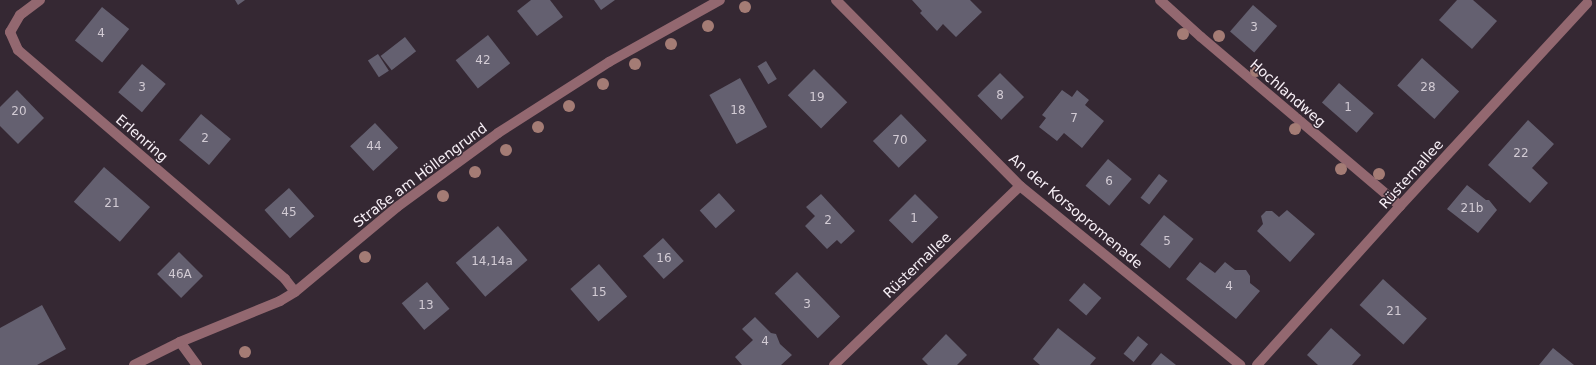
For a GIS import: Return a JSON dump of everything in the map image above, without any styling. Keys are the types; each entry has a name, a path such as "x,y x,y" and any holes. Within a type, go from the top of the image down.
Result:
{"street":[{"name":"Erlenring","path":"40,0 20,15 10,32 18,50 285,279 295,292"},
{"name":"Straße am Höllengrund","path":"134,365 180,342 266,307 295,292 397,207 498,133 609,62 720,0"},
{"name":"An der Korsopromenade","path":"836,0 1020,186 1240,365"},
{"name":"Hochlandweg","path":"1160,0 1201,37 1400,206"},
{"name":"Rüsternallee","path":"1257,365 1400,206 1587,3"},
{"name":"Rüsternallee","path":"834,365 1020,186"},
{"path":"180,342 198,365"}],"building":[{"path":"235,0 245,0 238,5"},
{"path":"531,0 550,0 563,17 537,36 517,11"},
{"path":"594,0 615,0 601,10"},
{"path":"912,0 970,0 982,12 956,37 943,24 937,31 920,13 922,11"},
{"path":"1457,0 1473,0 1497,21 1472,49 1439,20"},
{"path":"1253,5 1277,26 1254,52 1230,31"},
{"path":"102,7 129,29 102,62 75,40"},
{"path":"488,35 510,63 478,89 456,60"},
{"path":"405,37 416,51 392,70 381,56"},
{"path":"378,54 389,71 379,77 368,61"},
{"path":"1422,58 1459,91 1434,119 1397,85"},
{"path":"766,61 777,79 768,84 757,66"},
{"path":"142,64 166,84 142,112 118,92"},
{"path":"814,69 847,102 821,128 788,95"},
{"path":"1000,73 1024,97 1001,120 977,96"},
{"path":"740,78 767,127 737,144 709,95"},
{"path":"1339,83 1374,113 1357,133 1322,103"},
{"path":"17,90 44,118 18,144 0,126 0,107"},
{"path":"1062,90 1072,97 1077,90 1089,100 1085,105 1104,121 1082,148 1064,133 1057,141 1039,127 1046,118 1042,115"},
{"path":"201,114 231,139 209,165 179,140"},
{"path":"901,114 927,141 899,168 873,141"},
{"path":"1528,120 1554,144 1532,168 1548,183 1530,203 1488,165"},
{"path":"375,123 398,148 373,171 350,146"},
{"path":"1108,159 1132,179 1109,206 1086,186"},
{"path":"104,167 150,207 120,242 74,202"},
{"path":"1159,174 1168,181 1149,204 1141,198"},
{"path":"1467,185 1486,200 1489,200 1497,210 1478,233 1447,209"},
{"path":"289,188 314,216 290,238 264,210"},
{"path":"719,193 735,211 716,228 700,210"},
{"path":"821,194 855,231 841,244 837,240 827,249 805,226 815,216 806,207"},
{"path":"915,194 938,217 912,243 889,220"},
{"path":"1287,210 1315,234 1290,262 1257,231 1263,224 1261,216 1266,211 1272,211 1279,217"},
{"path":"1164,215 1194,239 1170,268 1140,245"},
{"path":"498,226 528,260 485,297 456,263"},
{"path":"663,238 684,261 664,279 643,256"},
{"path":"179,252 203,276 181,298 157,274"},
{"path":"1200,262 1215,273 1225,262 1235,270 1246,270 1250,276 1250,283 1260,291 1236,319 1186,279"},
{"path":"599,264 627,296 599,321 570,289"},
{"path":"797,272 840,317 818,338 775,294"},
{"path":"1383,279 1427,318 1403,344 1360,305"},
{"path":"427,282 449,309 424,330 402,303"},
{"path":"1084,283 1101,298 1086,315 1069,300"},
{"path":"42,305 66,349 37,365 0,365 0,328"},
{"path":"755,317 771,333 776,334 780,344 792,355 781,365 742,365 735,357 753,340 742,329"},
{"path":"1058,328 1096,358 1090,365 1040,365 1033,359"},
{"path":"1331,328 1361,355 1352,365 1318,365 1307,355"},
{"path":"946,334 967,355 957,365 928,365 922,359"},
{"path":"1138,336 1148,344 1134,362 1124,354"},
{"path":"1553,348 1574,365 1539,365"},
{"path":"1161,353 1176,365 1151,365"}]}
